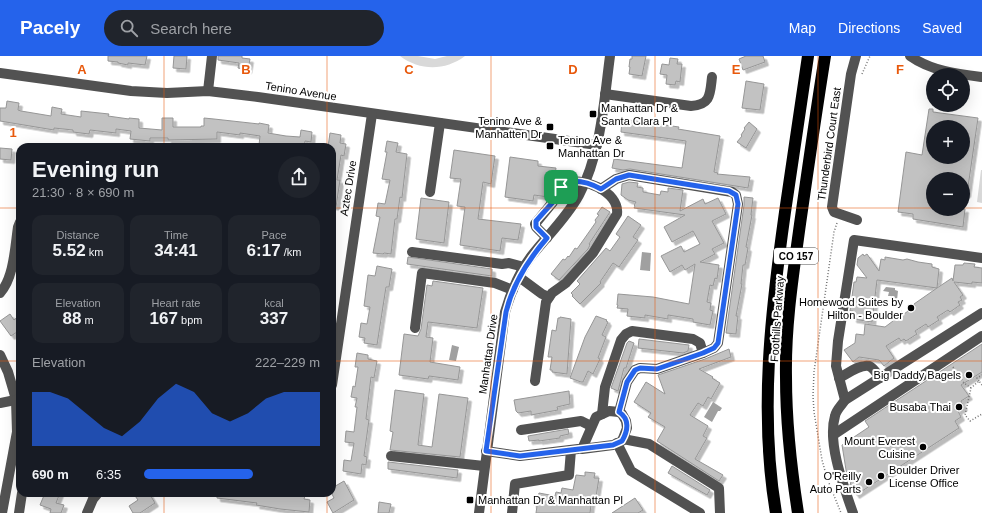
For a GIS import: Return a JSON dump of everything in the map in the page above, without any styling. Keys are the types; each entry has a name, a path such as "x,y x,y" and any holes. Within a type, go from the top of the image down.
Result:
{"highway":[{"name":"Foothills Parkway","path":"776,513 772,482 768,416 768,378 771,334 777,271 808,56"},
{"name":"Foothills Parkway","path":"798,513 792,472 788,425 786,352 793,277 825,56"}],"street":[{"path":"208,91 212,56"},
{"name":"Manhattan Drive","path":"479,513 486,451 506,312 518,276 532,255 563,220 579,195 585,182 597,145 610,56"},
{"name":"Thunderbird Court East","path":"856,56 850,74 832,207 834,212 857,220"},
{"path":"910,56 934,68 959,74 982,77"},
{"name":"Tenino Avenue","path":"0,73 131,91 167,93 208,91 258,97 597,145"},
{"path":"605,94 691,106 698,105 708,100 712,77"},
{"name":"Aztec Drive","path":"336,358 372,114"},
{"path":"430,192 440,123"},
{"path":"601,189 616,179 629,175 729,191 736,195 738,204 718,343 714,348 703,353 657,369 640,368 635,370 627,382 619,412"},
{"path":"535,380 546,302 549,297 566,283 593,253 617,214 618,209 616,203 601,189 585,182 574,181 563,183 553,202 536,221 536,227 547,238"},
{"path":"0,293 9,277 16,238"},
{"path":"845,400 836,366 838,341 854,240 982,258"},
{"path":"412,252 502,264 509,263 524,267"},
{"path":"415,328 422,273 495,283 513,290"},
{"path":"518,276 542,294 549,297"},
{"path":"854,513 838,467 833,435 835,414 845,400 982,313"},
{"path":"602,414 604,387 620,340 626,334 632,331 692,339 700,343 703,353"},
{"path":"833,435 982,336"},
{"path":"0,355 16,394"},
{"path":"839,378 862,367 868,366 873,369 880,378"},
{"path":"0,403 16,400"},
{"path":"512,513 515,484 569,475 577,449 596,417 609,411 619,412 626,421 627,428 620,441 631,471 700,513"},
{"path":"521,430 581,421 591,426"},
{"path":"2,513 16,433"},
{"path":"486,451 520,456 577,449 620,441 649,444 720,488 720,513"},
{"path":"391,456 484,466"},
{"path":"19,513 21,497"},
{"path":"88,513 95,497"}],"path":[{"path":"861,76 870,56"},
{"path":"838,214 813,384 814,412 819,447 827,478 841,513"},
{"path":"982,374 977,378 982,385"},
{"path":"979,381 971,388 965,415 970,421 982,414"}],"shaded area":[{"path":"400,56 418,56 435,59 447,56 465,56 457,61 441,67 424,67 408,61"},
{"path":"982,170 982,203 977,202"},
{"path":"642,252 651,253 650,271 640,270"},
{"path":"886,287 895,288 895,290 898,291 897,300 891,299 891,296 888,296 889,292 883,291"},
{"path":"452,345 459,347 456,361 449,360"},
{"path":"713,402 722,408 718,411 712,422 704,417"}],"building":[{"path":"108,56 147,56 145,65 128,63 128,65 108,61"},
{"path":"174,56 187,56 186,69 173,68"},
{"path":"218,56 242,56 242,58 250,59 248,70 238,68 239,63 218,60"},
{"path":"632,56 646,56 642,76 629,74 630,59 632,59"},
{"path":"746,56 763,56 765,62 743,70 739,59"},
{"path":"670,58 678,59 677,64 682,64 680,82 676,81 675,85 666,84 667,75 660,74 662,64 669,65"},
{"path":"746,81 764,84 760,110 742,108"},
{"path":"7,101 19,103 18,110 51,116 52,107 62,109 61,114 81,117 81,111 109,114 108,116 139,119 139,128 162,130 162,118 173,118 173,127 201,127 204,126 204,118 269,125 268,133 286,136 300,137 301,130 312,132 311,142 305,141 305,143 259,143 260,136 217,132 217,139 168,140 168,138 150,138 150,141 130,139 131,131 116,129 116,133 90,130 89,134 73,132 73,130 54,128 54,130 0,121 0,108 6,108"},
{"path":"929,112 978,118 970,173 970,172 926,172 926,216 964,216 963,227 913,219 913,214 898,212 906,152 922,155 926,129 926,164 970,164 970,120 927,120"},
{"path":"622,119 679,127 678,129 720,136 714,172 718,173 717,174 750,177 748,188 630,169 623,170 612,168 614,159 682,168 686,141 621,132"},
{"path":"749,122 757,129 746,148 737,142 742,136 741,135 745,129 744,128"},
{"path":"330,133 341,135 340,143 346,144 344,156 341,155 337,180 340,180 336,207 336,143 329,143"},
{"path":"387,141 398,143 396,152 407,154 402,198 400,197 397,219 395,219 391,254 383,254 373,253 380,217 376,216 378,203 385,204 390,180 382,179 387,152 385,152"},
{"path":"0,148 12,149 11,160 0,159"},
{"path":"454,150 495,156 491,184 483,182 478,219 521,224 518,240 502,238 500,251 460,245 465,207 457,206 461,179 450,178"},
{"path":"510,157 538,161 538,166 556,168 553,189 548,197 534,195 533,201 505,197"},
{"path":"629,182 638,183 637,187 643,188 643,192 660,195 661,191 668,192 668,188 683,190 680,211 703,199 705,204 718,198 726,214 712,221 724,243 712,249 715,254 700,262 719,265 717,279 715,278 713,286 710,285 707,302 711,303 710,310 713,311 710,325 693,322 693,319 668,315 668,319 645,315 645,318 627,316 628,309 617,308 618,294 653,297 689,304 695,264 685,270 682,265 670,272 661,256 681,246 684,252 700,244 693,231 672,242 664,227 685,215 634,208 636,202 628,200 621,195 622,184"},
{"path":"744,197 753,198 752,215 746,247 748,248 745,265 743,265 742,284 736,316 738,316 736,334 726,333"},
{"path":"421,198 449,202 444,243 416,239"},
{"path":"602,207 610,212 589,244 588,249 559,280 551,274 563,259 565,260 568,256 569,257 575,248 577,249 596,222 595,220 599,215 597,214"},
{"path":"628,216 641,225 633,237 638,240 619,267 613,263 600,282 601,283 580,304 571,293 580,284 577,281 606,248 610,251 620,237 616,234"},
{"path":"863,254 864,256 867,254 879,271 881,259 885,260 885,257 903,260 907,259 932,264 932,267 939,269 937,288 877,280 872,322 853,319 853,311 850,311 854,282 856,282 857,277 867,278 857,265 858,258"},
{"path":"408,257 492,269 492,276 407,264"},
{"path":"964,263 975,264 974,267 982,268 982,283 972,282 972,284 954,282 963,295 960,297 962,300 958,302 960,305 950,312 948,310 937,317 939,320 928,327 926,324 915,331 917,334 906,341 904,339 901,341 899,338 886,346 894,358 884,366 879,360 859,357 853,362 844,350 855,343 856,334 864,335 865,324 885,327 893,321 891,319 902,311 904,314 915,306 914,304 952,278 953,281 955,265 963,265"},
{"path":"377,266 392,269 389,287 386,287 377,345 364,343 365,338 359,337 361,323 367,324 370,307 364,306 368,275 375,276"},
{"path":"433,281 483,288 477,328 428,322 426,337 433,338 430,362 460,367 458,380 429,376 428,379 399,375 404,334 418,336 421,329 427,285 432,286"},
{"path":"10,314 14,320 16,318 16,333 11,336 0,321"},
{"path":"596,316 607,320 606,321 608,322 602,335 606,337 598,358 600,359 593,374 588,371 583,382 581,382 570,378 585,337"},
{"path":"558,318 571,319 567,374 552,372 552,370 550,370 552,357 548,357 552,330 556,331"},
{"path":"639,339 689,345 688,351 683,353 638,348"},
{"path":"629,341 634,343 626,368 624,368 618,391 611,388"},
{"path":"982,344 982,372 961,385 969,396 961,401 964,407 958,411 961,417 955,421 959,428 856,495 847,476 842,445 869,427 865,421"},
{"path":"729,349 731,357 699,369 720,383 711,399 708,397 703,406 698,403 690,415 708,426 703,436 707,438 695,459 723,475 719,481 657,441 665,427 648,417 651,413 634,402 646,382 665,394 658,375"},
{"path":"357,353 368,355 368,359 377,361 374,378 371,377 366,419 369,420 364,456 367,457 366,465 362,464 361,474 343,471 344,460 351,461 354,443 345,442 346,431 354,432 357,407 355,407 357,398 351,397 353,386 355,387 358,367 355,367"},
{"path":"395,390 424,394 418,445 432,447 439,394 468,398 460,457 390,450 393,432 390,431"},
{"path":"569,391 570,404 557,407 558,410 531,415 531,411 518,413 516,411 514,400"},
{"path":"568,429 569,434 560,436 560,438 529,441 528,436"},
{"path":"388,462 458,470 457,478 388,469"},
{"path":"672,466 710,490 707,495 668,473"},
{"path":"585,472 595,473 594,478 599,478 596,497 592,496 590,513 536,513 537,506 533,505 534,496 538,497 539,493 555,496 556,492 561,493 562,488 573,490 576,475 585,476"},
{"path":"344,481 354,500 333,513 327,502 334,497 336,497 336,486"},
{"path":"43,497 58,497 56,503 64,505 61,513 50,513 51,509 40,505"},
{"path":"136,497 151,497 155,503 140,513 133,513 129,506 138,500"},
{"path":"305,497 304,499 310,500 309,512 280,509 256,505 257,503 217,498"},
{"path":"635,498 643,510 638,513 612,513"},
{"path":"379,502 391,504 389,513 378,513"}],"place":[{"name":"Manhattan Dr & Santa Clara Pl","path":"593,114"},
{"name":"Tenino Ave & Manhatten Dr","path":"550,127"},
{"name":"Tenino Ave & Manhattan Dr","path":"550,146"},
{"name":"Homewood Suites by Hilton - Boulder","path":"911,308"},
{"name":"Big Daddy Bagels","path":"969,375"},
{"name":"Busaba Thai","path":"959,407"},
{"name":"Mount Everest Cuisine","path":"923,447"},
{"name":"Boulder Driver License Office","path":"881,476"},
{"name":"O'Reilly Auto Parts","path":"869,482"},
{"name":"Manhattan Dr & Manhattan Pl","path":"470,500"}],"route":[{"path":"629,175 729,191 736,195 738,204 718,343 714,348 703,353 657,369 640,368 635,370 627,382 619,412 626,421 627,428 622,441 613,445 520,456 486,451 509,300 518,276 532,255 547,238 535,224 553,202 561,187 563,183 574,181 585,182 601,189 622,176 629,175"}]}
